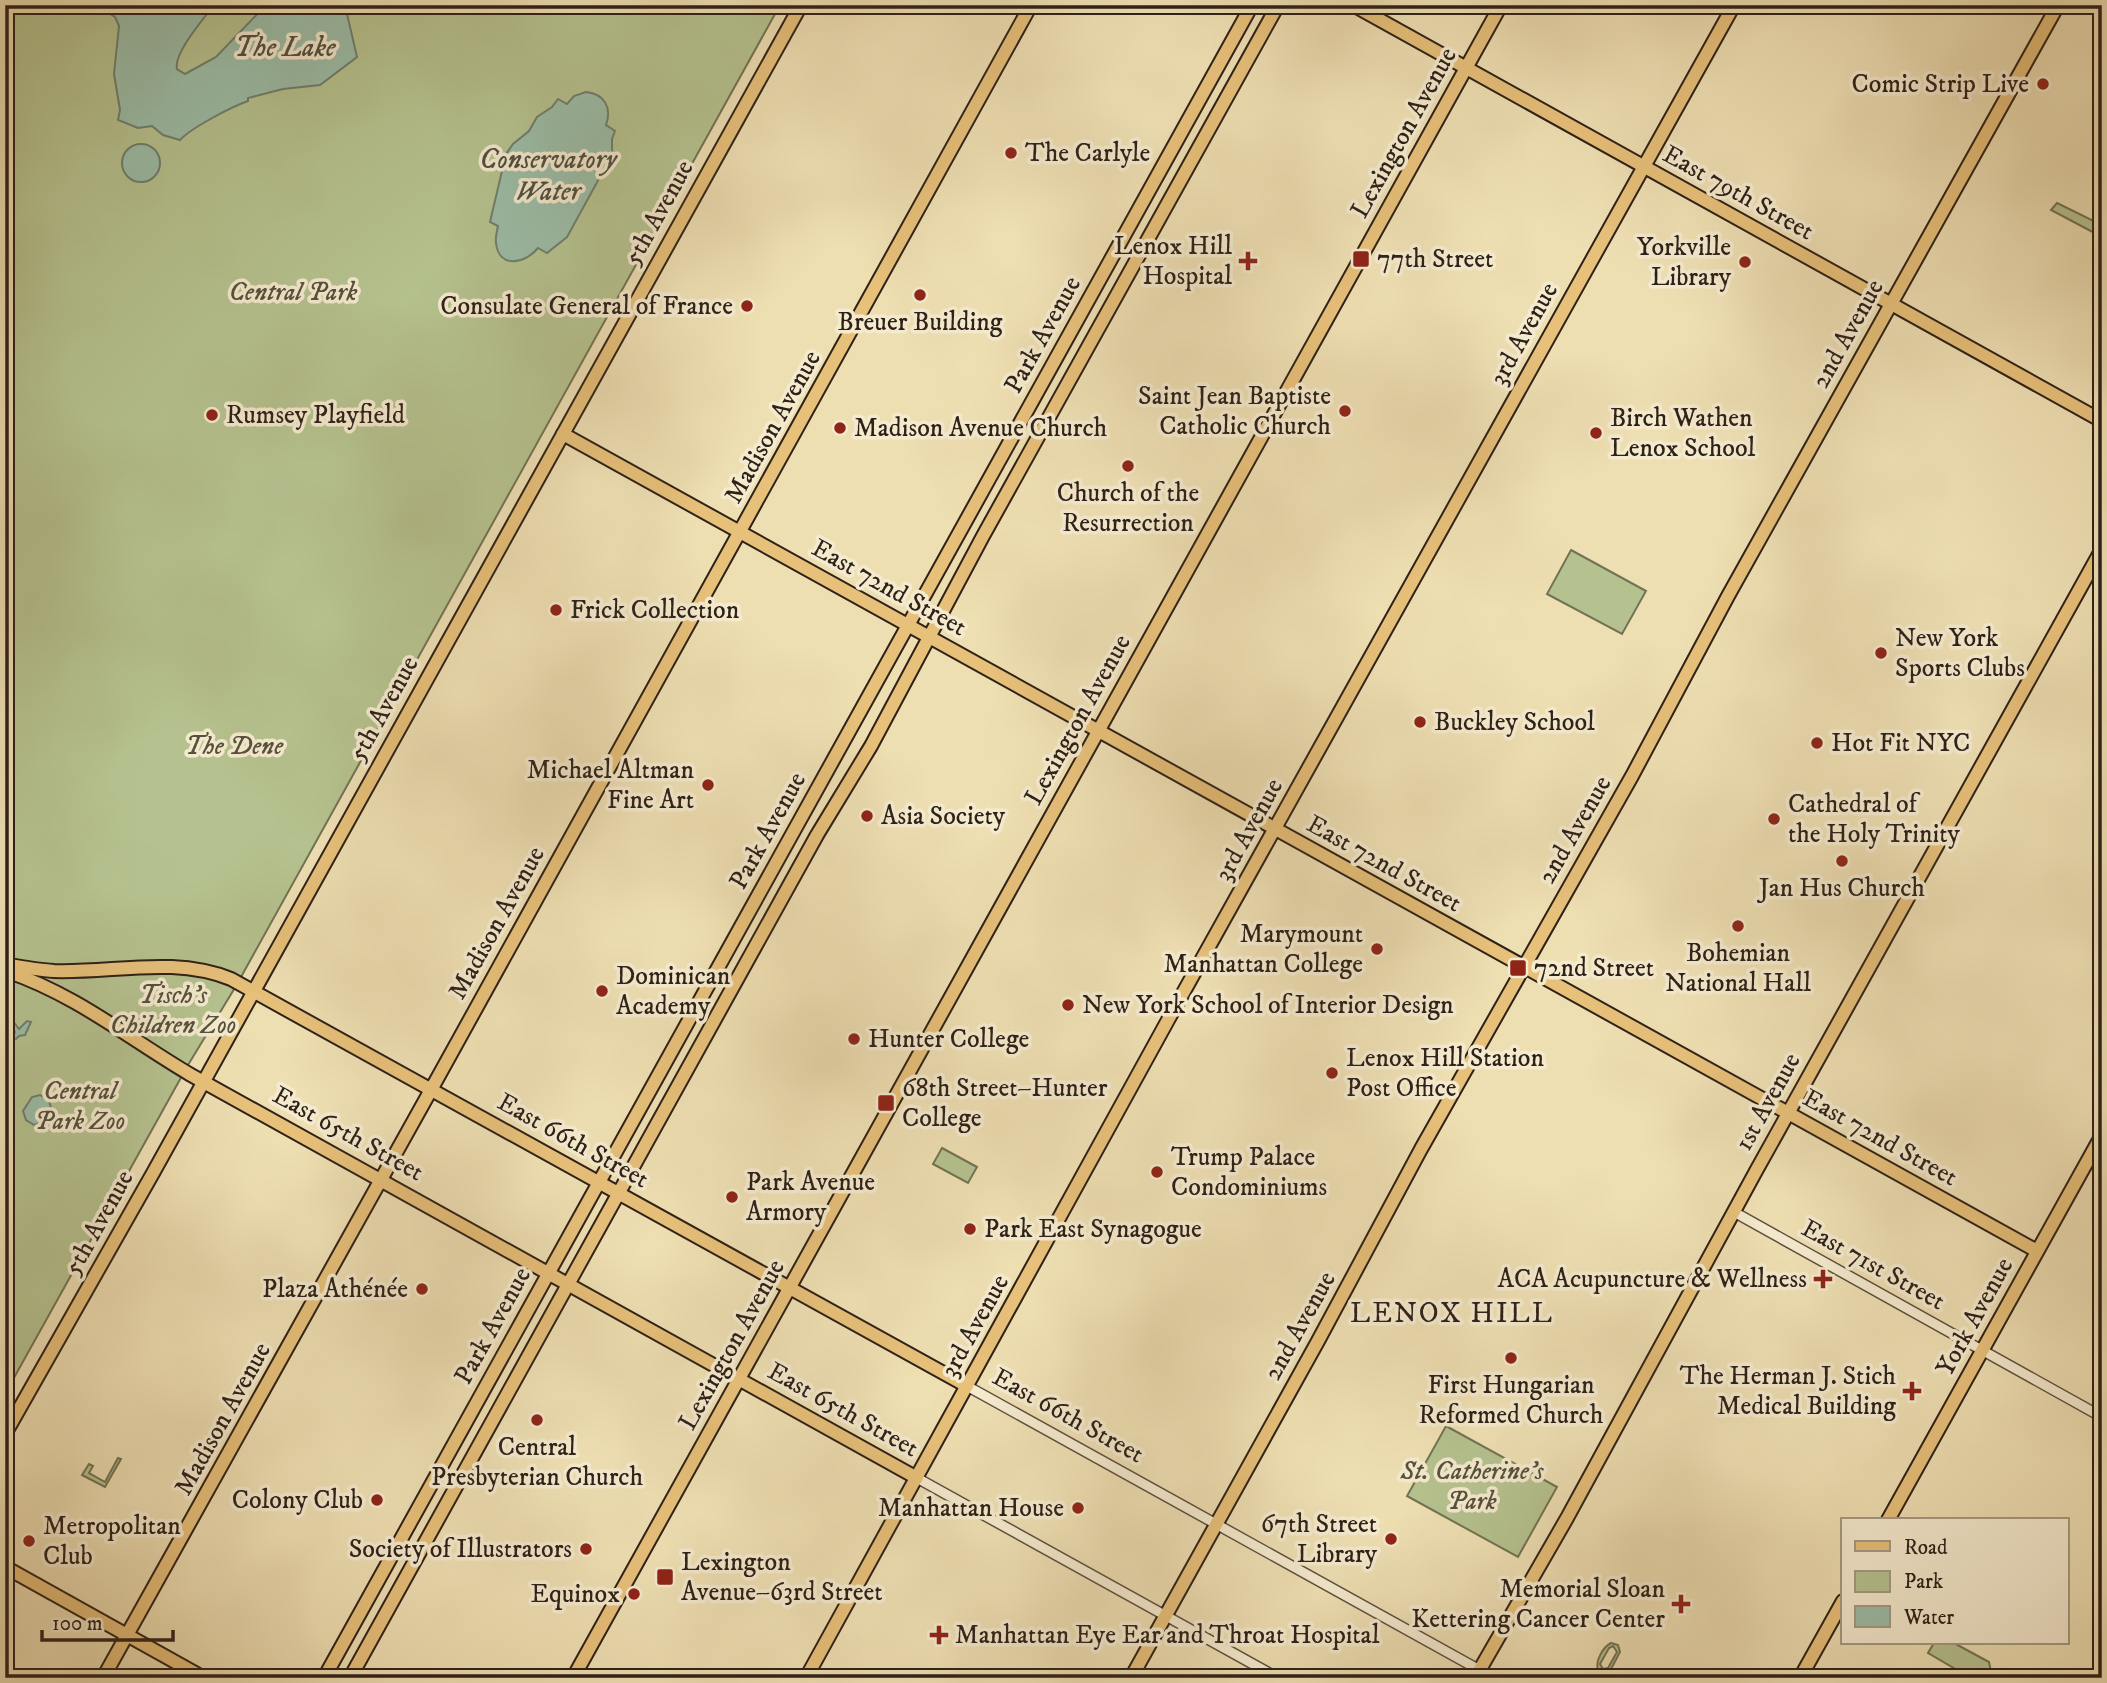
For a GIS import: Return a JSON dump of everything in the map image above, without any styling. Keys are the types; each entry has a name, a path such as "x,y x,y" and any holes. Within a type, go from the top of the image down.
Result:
{"main road":[{"name":"5th Avenue","path":"5,1434 801,5"},
{"name":"Madison Avenue","path":"103,1678 1031,5"},
{"name":"Park Avenue","path":"324,1678 1252,5"},
{"name":"Park Avenue","path":"351,1678 930,638 983,536 1278,5"},
{"name":"East 79th Street","path":"1353,5 2102,421"},
{"name":"Lexington Avenue","path":"573,1678 1501,5"},
{"name":"3rd Avenue","path":"806,1678 1734,5"},
{"name":"2nd Avenue","path":"1130,1678 2058,5"},
{"name":"East 72nd Street","path":"563,434 2037,1251"},
{"name":"1st Avenue","path":"1478,1674 1567,1518 1787,1113 2102,549"},
{"name":"East 66th Street","path":"5,964 54,971 145,966 180,967 207,971 231,979 967,1386"},
{"name":"East 65th Street","path":"5,971 48,987 97,1013 136,1041 202,1081 917,1478"},
{"name":"York Avenue","path":"1889,1518 2037,1251 2097,1154 2102,1135"},
{"path":"5,1567 204,1678"},
{"path":"1800,1678 1841,1605"}],"street":[{"name":"East 71st Street","path":"1734,1212 2102,1417"},
{"name":"East 66th Street","path":"967,1386 1478,1674 1494,1678"},
{"name":"East 65th Street","path":"917,1478 1278,1678"}],"green space":[{"name":"Central Park","path":"5,5 780,5 236,986 188,1065 5,1394"},
{"path":"2057,203 2102,225 2102,237 2051,210"},
{"path":"1571,550 1646,591 1622,634 1547,594"},
{"path":"942,1148 977,1167 968,1183 933,1164"},
{"name":"St. Catherine's Park","path":"1446,1426 1557,1487 1518,1557 1407,1496"},
{"path":"118,1458 121,1459 105,1487 82,1475 89,1464 93,1466 89,1473 105,1482"},
{"path":"1611,1643 1618,1645 1620,1652 1610,1671 1602,1673 1598,1670 1600,1655","holes":["1613,1646 1617,1652 1608,1668 1603,1669 1600,1664 1609,1648"]},
{"path":"1933,1644 1956,1644 1989,1662 1991,1672 1988,1678 1960,1678 1962,1673 1928,1653"}],"water":[{"name":"The Lake","path":"96,5 214,5 190,36 177,62 177,69 185,74 216,57 266,5 345,5 357,57 320,85 283,89 248,98 248,101 212,118 180,140 163,135 152,126 138,128 118,120 120,110 114,74 119,26 115,17"},
{"name":"Conservatory Water","path":"593,93 605,103 608,113 606,125 615,131 612,155 567,237 547,253 538,248 526,258 507,260 498,251 498,226 490,222 506,154 513,144 529,131 537,117 552,107 558,99 567,104 574,96"},
{"path":"141,144 154,150 160,163 154,176 141,182 128,176 122,163 128,150"},
{"path":"5,1009 10,1022 12,1020 19,1029 27,1021 31,1022 25,1035 12,1038 15,1032 5,1022"},
{"path":"40,1095 49,1100 51,1108 43,1122 34,1125 26,1120 23,1111 32,1097"}],"tunnel":[{"path":"2100,1678 2102,1674"}],"place":[{"name":"Comic Strip Live","path":"2043,84"},
{"name":"The Carlyle","path":"1011,153"},
{"name":"77th Street","path":"1361,259"},
{"name":"Lenox Hill Hospital","path":"1248,261"},
{"name":"Yorkville Library","path":"1745,262"},
{"name":"Breuer Building","path":"920,295"},
{"name":"Consulate General of France","path":"747,306"},
{"name":"Saint Jean Baptiste Catholic Church","path":"1345,411"},
{"name":"Rumsey Playfield","path":"212,415"},
{"name":"Madison Avenue Church","path":"840,428"},
{"name":"Birch Wathen Lenox School","path":"1596,433"},
{"name":"Church of the Resurrection","path":"1128,466"},
{"name":"Frick Collection","path":"556,610"},
{"name":"New York Sports Clubs","path":"1881,653"},
{"name":"Buckley School","path":"1420,722"},
{"name":"Hot Fit NYC","path":"1817,743"},
{"name":"Michael Altman Fine Art","path":"708,785"},
{"name":"Asia Society","path":"867,816"},
{"name":"Cathedral of the Holy Trinity","path":"1774,819"},
{"name":"Jan Hus Church","path":"1842,861"},
{"name":"Bohemian National Hall","path":"1738,926"},
{"name":"Marymount Manhattan College","path":"1377,949"},
{"name":"72nd Street","path":"1518,968"},
{"name":"Dominican Academy","path":"602,991"},
{"name":"New York School of Interior Design","path":"1068,1005"},
{"name":"Hunter College","path":"854,1039"},
{"name":"Lenox Hill Station Post Office","path":"1332,1073"},
{"name":"68th Street–Hunter College","path":"886,1103"},
{"name":"Trump Palace Condominiums","path":"1157,1172"},
{"name":"Park Avenue Armory","path":"732,1197"},
{"name":"Park East Synagogue","path":"970,1229"},
{"name":"ACA Acupuncture & Wellness","path":"1823,1279"},
{"name":"Plaza Athénée","path":"422,1289"},
{"name":"First Hungarian Reformed Church","path":"1511,1358"},
{"name":"The Herman J. Stich Medical Building","path":"1912,1391"},
{"name":"Central Presbyterian Church","path":"537,1420"},
{"name":"Colony Club","path":"377,1500"},
{"name":"Manhattan House","path":"1078,1508"},
{"name":"67th Street Library","path":"1391,1539"},
{"name":"Metropolitan Club","path":"29,1541"},
{"name":"Society of Illustrators","path":"586,1549"},
{"name":"Lexington Avenue–63rd Street","path":"665,1577"},
{"name":"Equinox","path":"634,1594"},
{"name":"Memorial Sloan Kettering Cancer Center","path":"1681,1604"},
{"name":"Manhattan Eye Ear and Throat Hospital","path":"939,1635"}],"district":[{"name":"LENOX HILL","path":"1452,1313"}],"park label":[{"name":"The Dene","path":"234,746"},
{"name":"Tisch's Children Zoo","path":"173,1010"},
{"name":"Central Park Zoo","path":"80,1106"}]}
